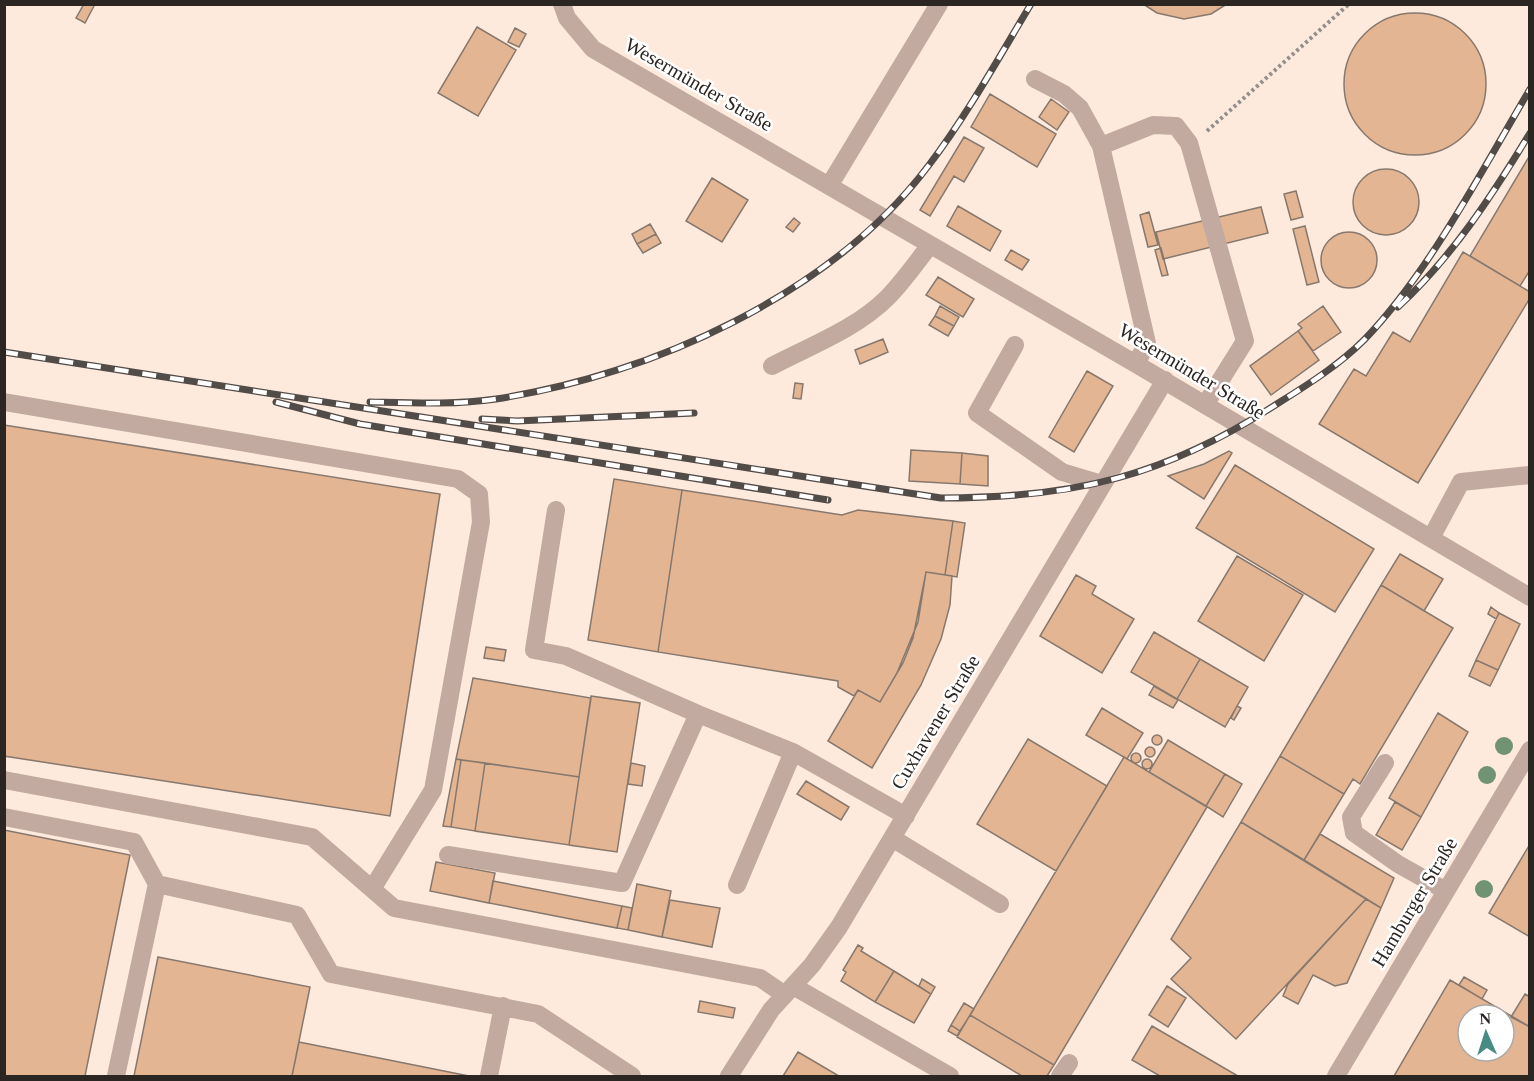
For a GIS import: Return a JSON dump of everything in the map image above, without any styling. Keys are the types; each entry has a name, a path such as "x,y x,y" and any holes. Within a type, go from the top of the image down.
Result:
{"street":[{"name":"Wesermünder Straße","path":"562,4 567,18 592,49 1136,364 1530,597"},
{"path":"829,186 939,4"},
{"path":"1035,79 1064,94 1080,108 1101,146 1108,168 1147,344 1136,364"},
{"path":"1101,146 1153,125 1176,126 1189,143 1245,341 1205,405"},
{"path":"772,366 842,330 871,312 887,298 930,245"},
{"path":"1015,345 977,412 1062,472 1102,484"},
{"name":"Cuxhavener Straße","path":"729,1077 771,1010 789,991 839,927 1165,381"},
{"path":"4,402 458,479 479,494 482,522 433,790 372,889"},
{"path":"1431,538 1461,482 1530,475"},
{"path":"556,510 534,650 566,656 698,714 793,752 906,816"},
{"path":"448,855 621,883 698,714"},
{"name":"Hamburger Straße","path":"1336,1077 1530,750"},
{"path":"737,885 793,752"},
{"path":"1385,763 1352,817 1354,834 1398,864 1446,891"},
{"path":"4,780 312,837 394,908 760,978 789,991 950,1077"},
{"path":"4,817 134,842 157,884 116,1077"},
{"path":"892,838 1000,904"},
{"path":"157,884 297,915 331,974 538,1014 632,1077"},
{"path":"489,1077 502,1006"}],"path":[{"path":"1189,143 1217,124 1349,4"}],"shaded area":[{"path":"5,5 1529,5 1529,1076 5,1076"}],"building":[{"path":"84,4 95,4 85,23 76,18"},
{"path":"1143,4 1227,4 1211,14 1184,19 1157,13"},
{"path":"1415,13 1442,19 1465,34 1480,57 1486,84 1480,111 1465,134 1442,149 1415,155 1388,149 1365,134 1350,111 1344,84 1350,57 1365,34 1388,19"},
{"path":"477,27 516,50 478,116 438,93"},
{"path":"515,28 526,34 519,47 508,42"},
{"path":"990,94 1056,134 1037,167 971,127"},
{"path":"1051,99 1069,112 1057,130 1039,117"},
{"path":"964,137 984,148 964,182 954,176 930,216 920,210"},
{"path":"1530,155 1530,270 1520,286 1470,256"},
{"path":"1386,169 1399,172 1409,179 1416,189 1419,202 1416,215 1409,225 1399,232 1386,235 1373,232 1363,225 1356,215 1353,202 1356,189 1363,179 1373,172"},
{"path":"712,178 748,200 722,242 686,221"},
{"path":"1296,191 1303,217 1291,220 1284,194"},
{"path":"958,206 1001,231 990,251 947,226"},
{"path":"1261,207 1268,233 1163,259 1156,232"},
{"path":"1149,212 1158,245 1148,247 1140,215"},
{"path":"794,218 800,223 793,232 786,227"},
{"path":"650,224 656,234 637,244 632,234"},
{"path":"1305,226 1319,282 1307,285 1293,229"},
{"path":"1349,232 1360,234 1369,240 1375,249 1377,260 1375,271 1369,280 1360,286 1349,288 1338,286 1329,280 1323,271 1321,260 1323,249 1329,240 1338,234"},
{"path":"656,234 661,243 643,253 637,244"},
{"path":"1161,248 1168,275 1162,276 1155,250"},
{"path":"1011,250 1029,260 1022,270 1005,260"},
{"path":"1463,252 1530,292 1530,298 1418,483 1319,424 1354,369 1366,376 1393,332 1410,342"},
{"path":"938,277 974,299 963,317 926,295"},
{"path":"940,306 959,317 954,326 935,316"},
{"path":"1323,306 1341,332 1313,351 1298,331 1302,328 1298,324"},
{"path":"935,316 954,326 948,336 929,325"},
{"path":"1298,331 1319,360 1271,395 1250,366"},
{"path":"883,339 888,352 860,364 855,350"},
{"path":"1087,371 1113,386 1074,452 1049,437"},
{"path":"795,383 803,384 801,399 793,398"},
{"path":"4,425 440,494 390,816 4,756"},
{"path":"911,450 962,453 960,484 909,481"},
{"path":"1229,451 1232,453 1204,499 1168,476 1204,464"},
{"path":"962,453 988,456 988,486 960,484"},
{"path":"1235,465 1374,549 1335,612 1196,528"},
{"path":"614,479 682,490 658,652 588,640"},
{"path":"682,490 842,515 858,510 953,521 945,575 926,572 913,638 903,663 880,702 858,690 854,696 838,687 838,681 658,652"},
{"path":"953,521 965,523 957,577 945,575"},
{"path":"1400,554 1443,579 1424,611 1381,585"},
{"path":"1237,556 1303,595 1264,661 1198,621"},
{"path":"926,572 952,576 950,605 941,639 921,685 872,768 828,741 858,690 880,702 897,673 918,622"},
{"path":"1076,575 1096,586 1092,594 1134,619 1102,673 1040,636"},
{"path":"1381,585 1453,628 1360,784 1353,779 1344,794 1280,756"},
{"path":"1491,607 1499,613 1496,619 1488,614"},
{"path":"1499,613 1520,624 1498,670 1476,660"},
{"path":"1154,632 1200,659 1177,699 1131,672"},
{"path":"486,647 506,650 504,661 484,658"},
{"path":"1200,659 1248,687 1225,727 1177,699"},
{"path":"1476,660 1498,670 1490,686 1469,676"},
{"path":"473,678 591,698 579,777 456,759"},
{"path":"1154,686 1178,700 1173,708 1149,695"},
{"path":"591,696 640,703 617,852 569,845"},
{"path":"1237,706 1241,708 1234,720 1231,718"},
{"path":"1102,708 1143,733 1127,759 1086,735"},
{"path":"1438,713 1468,732 1421,817 1389,798"},
{"path":"1157,735 1161,736 1161,744 1157,745 1153,744 1152,740 1153,736"},
{"path":"1028,739 1107,786 1056,871 977,824"},
{"path":"1168,740 1225,774 1206,806 1149,772"},
{"path":"1150,747 1154,748 1154,756 1150,757 1146,756 1145,752 1146,748"},
{"path":"1136,753 1141,758 1136,763 1131,758"},
{"path":"1280,756 1344,794 1304,860 1241,822"},
{"path":"1124,757 1207,807 1054,1065 970,1015"},
{"path":"456,759 461,760 451,827 443,826"},
{"path":"1147,759 1152,764 1147,769 1142,764"},
{"path":"461,760 485,763 475,831 451,827"},
{"path":"485,763 579,777 569,845 475,831"},
{"path":"631,763 645,766 642,786 628,784"},
{"path":"1225,774 1242,784 1223,817 1206,806"},
{"path":"806,781 849,807 841,820 797,794"},
{"path":"1395,802 1421,817 1402,850 1376,835"},
{"path":"1241,822 1366,899 1236,1039 1171,979 1191,958 1171,939"},
{"path":"4,830 130,855 85,1076 4,1076"},
{"path":"1320,834 1394,878 1381,908 1304,860"},
{"path":"1530,844 1530,937 1489,913"},
{"path":"436,862 495,873 489,903 430,891"},
{"path":"493,881 622,906 617,928 489,903"},
{"path":"637,884 671,891 662,937 628,930"},
{"path":"1366,899 1381,908 1347,983 1335,986 1313,975 1298,1004 1283,996 1288,984"},
{"path":"670,900 720,908 712,947 662,937"},
{"path":"622,906 632,908 628,930 617,928"},
{"path":"858,945 863,948 861,951 894,971 875,1002 841,981 846,972 843,970"},
{"path":"158,957 310,987 292,1076 134,1076"},
{"path":"894,971 931,994 914,1023 875,1002"},
{"path":"1464,977 1487,990 1482,999 1459,985"},
{"path":"922,979 935,987 931,994 919,986"},
{"path":"1450,980 1489,1003 1456,1003 1456,1063 1516,1063 1516,1019 1530,1027 1530,1076 1394,1076"},
{"path":"1167,986 1186,998 1168,1027 1149,1015"},
{"path":"1525,994 1530,997 1530,1027 1516,1020 1516,1009"},
{"path":"700,1001 735,1008 733,1018 698,1012"},
{"path":"964,1003 974,1009 960,1031 951,1025"},
{"path":"970,1015 1054,1065 1047,1076 1022,1076 957,1037"},
{"path":"951,1025 960,1031 957,1036 948,1031"},
{"path":"1152,1026 1238,1076 1160,1076 1132,1060"},
{"path":"299,1042 469,1076 292,1076"},
{"path":"798,1052 839,1076 783,1076"}],"railway":[{"path":"370,402 465,402 496,399 555,387 616,370 676,348 735,321 791,289 842,253 889,211 929,165 969,107 1031,4"},
{"path":"4,352 941,498 990,497 1078,487 1118,478 1158,465 1198,448 1291,395 1355,349 1411,284 1474,186 1530,89"},
{"path":"1398,307 1436,268 1470,225 1530,133"},
{"path":"276,402 360,424 828,500"},
{"path":"482,419 517,421 694,413"}]}
